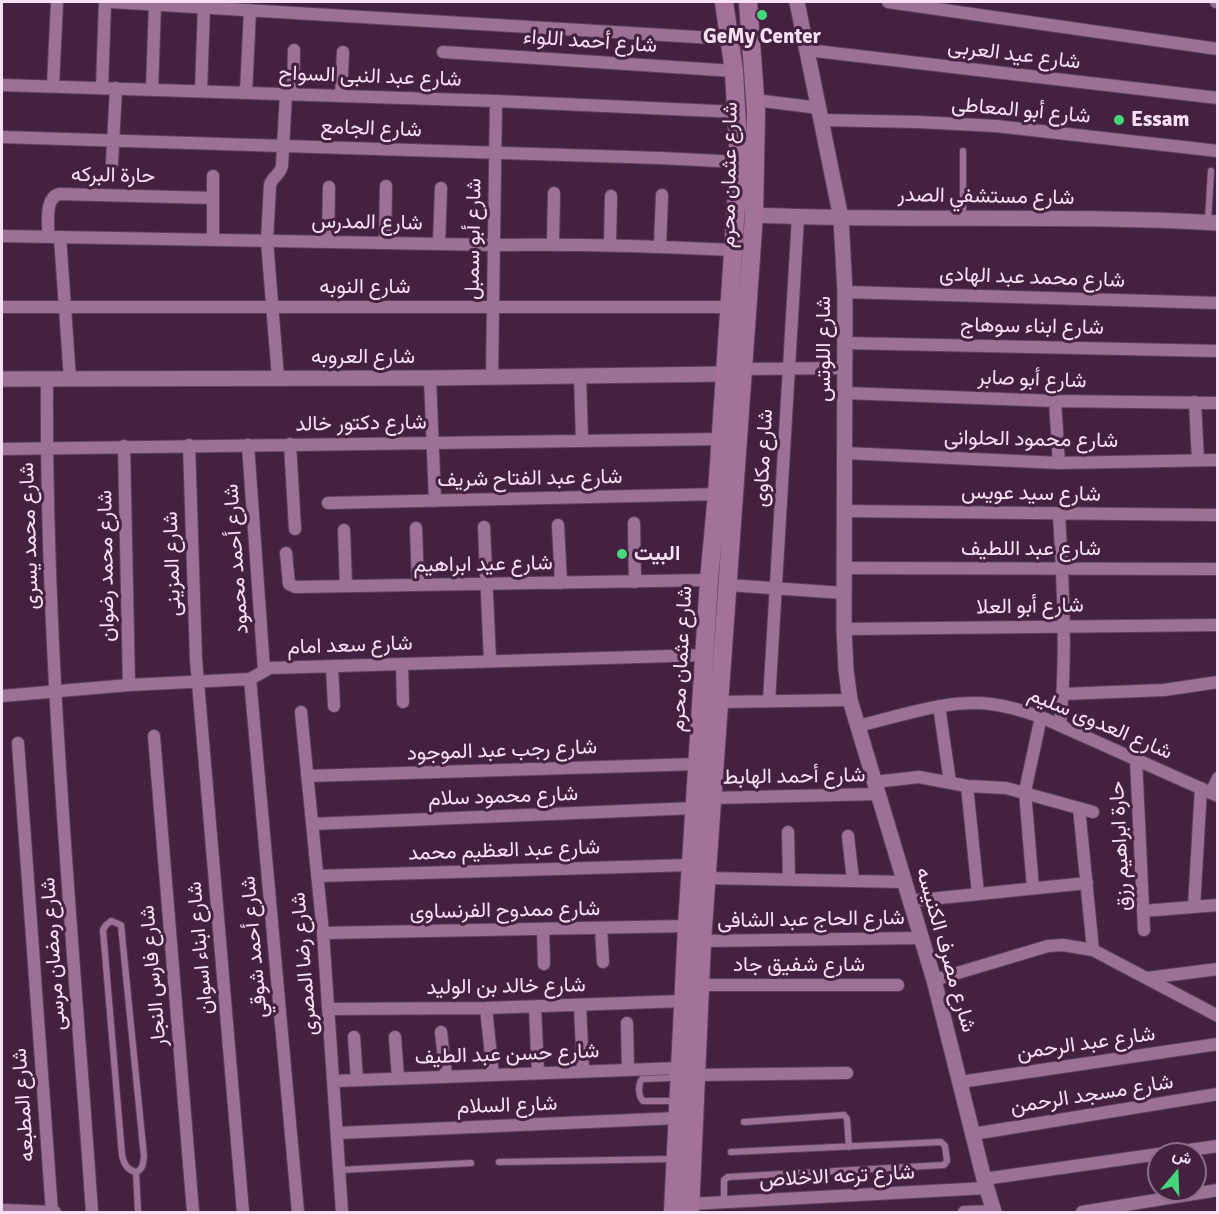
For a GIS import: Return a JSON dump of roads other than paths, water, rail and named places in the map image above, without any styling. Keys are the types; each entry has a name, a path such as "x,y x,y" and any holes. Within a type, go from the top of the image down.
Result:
{"main road":[{"name":"شارع عثمان محرم","path":"673,1212 678,1112 700,985 728,585 721,439 739,162 734,71 724,2"},
{"name":"شارع عثمان محرم","path":"690,1208 683,1001 709,580 725,494 743,369 754,215 755,100 748,2"}],"street":[{"path":"53,86 57,2"},
{"path":"102,88 105,2"},
{"path":"111,2 204,7 224,5 250,10 730,39"},
{"name":"شارع اللوتس","path":"797,2 841,218 845,292 844,629 850,700"},
{"path":"888,2 1218,49"},
{"path":"152,90 155,4"},
{"path":"201,91 204,7"},
{"path":"246,93 250,10"},
{"path":"278,378 267,241 270,185 281,171 294,50"},
{"name":"شارع عيد العربى","path":"807,50 1218,98"},
{"path":"341,96 343,52"},
{"name":"شارع أحمد اللواء","path":"443,52 734,71"},
{"name":"شارع عبد النبى السواح","path":"2,85 496,101 737,112"},
{"path":"112,163 116,88"},
{"name":"شارع أبو المعاطى","path":"755,100 820,114 996,126 1218,151"},
{"name":"شارع أبو سمبل","path":"492,377 496,101"},
{"name":"شارع الجامع","path":"2,137 739,162"},
{"path":"213,176 213,240"},
{"path":"385,243 387,186"},
{"path":"328,242 329,187"},
{"path":"439,244 441,188"},
{"path":"553,244 554,193"},
{"name":"حارة البركه","path":"54,237 50,202 54,195 213,198"},
{"path":"660,246 662,195"},
{"path":"610,245 611,196"},
{"name":"شارع مستشفي الصدر","path":"754,215 1213,223"},
{"name":"شارع مكاوى","path":"769,701 798,217"},
{"name":"شارع المدرس","path":"2,236 610,245 732,250"},
{"path":"54,237 65,306 70,379"},
{"name":"شارع محمد عبد الهادى","path":"845,292 1218,303"},
{"name":"شارع النوبه","path":"2,307 728,307"},
{"name":"شارع ابناء سوهاج","path":"845,343 1218,351"},
{"path":"743,369 845,368"},
{"name":"شارع العروبه","path":"2,379 430,378 724,374"},
{"path":"580,376 582,440"},
{"path":"430,378 435,501"},
{"name":"شارع محمد يسرى","path":"47,379 46,447 55,692"},
{"name":"شارع أبو صابر","path":"845,393 1055,401 1218,403"},
{"path":"1055,401 1059,463"},
{"path":"1195,402 1198,460"},
{"name":"شارع دكتور خالد","path":"2,448 721,439"},
{"path":"290,444 295,529"},
{"name":"شارع المزينى","path":"189,445 198,681"},
{"name":"شارع أحمد محمود","path":"248,445 264,670"},
{"name":"شارع محمد رضوان","path":"124,446 129,685"},
{"name":"شارع محمود الحلوانى","path":"845,453 1059,463 1218,460"},
{"name":"شارع عبد الفتاح شريف","path":"328,503 725,494"},
{"name":"شارع سيد عويس","path":"844,511 1218,515"},
{"path":"1059,514 1064,626 1060,725"},
{"path":"634,523 635,582"},
{"path":"558,525 561,583"},
{"path":"484,527 490,661"},
{"path":"416,528 418,585"},
{"path":"344,530 346,586"},
{"name":"شارع عيد ابراهيم","path":"286,553 288,580 291,586 709,580"},
{"name":"شارع عبد اللطيف","path":"844,568 1218,569"},
{"path":"728,585 844,592"},
{"name":"شارع أبو العلا","path":"844,629 1218,625"},
{"name":"شارع سعد امام","path":"250,679 264,670 704,655"},
{"path":"402,664 403,702"},
{"path":"332,667 334,706"},
{"path":"2,696 129,685 250,679"},
{"name":"شارع أحمد شوقي","path":"250,679 298,1212"},
{"name":"شارع ابناء اسوان","path":"198,681 243,1212"},
{"path":"1063,694 1164,690 1218,682"},
{"name":"شارع رمضان مرسى","path":"55,692 92,1212"},
{"path":"720,702 850,700"},
{"name":"شارع مصرف الكنيسه","path":"850,700 934,980 994,1212"},
{"name":"شارع العدوى سليم","path":"858,726 939,706 965,703 1016,708 1060,725 1210,792"},
{"path":"939,706 950,782"},
{"name":"شارع رضا المصرى","path":"301,712 323,933 342,1212"},
{"path":"1033,888 1025,791 1041,717"},
{"name":"شارع فارس النجار","path":"154,736 193,1212"},
{"name":"شارع المطبعه","path":"18,743 53,1212"},
{"name":"حارة ابراهيم رزق","path":"1136,759 1144,930"},
{"name":"شارع رجب عبد الموجود","path":"307,776 698,765"},
{"name":"شارع أحمد الهابط","path":"712,798 875,788 919,777 967,786 1025,791 1093,812"},
{"path":"1194,907 1210,792 1218,778"},
{"path":"967,786 978,894"},
{"name":"شارع محمود سلام","path":"312,824 695,808"},
{"path":"1079,808 1092,950"},
{"path":"788,832 789,879"},
{"path":"848,836 853,880"},
{"name":"شارع عبد العظيم محمد","path":"317,876 691,865"},
{"path":"706,878 904,882"},
{"path":"910,901 1087,883"},
{"path":"1143,911 1218,906"},
{"name":"شارع ممدوح الفرنساوى","path":"323,933 687,926"},
{"path":"602,928 603,962"},
{"path":"543,930 544,964"},
{"name":"شارع الحاج عبد الشافى","path":"702,941 921,938"},
{"path":"934,980 1048,946 1063,945 1092,950 1218,1016"},
{"path":"1146,978 1218,969"},
{"name":"شارع شفيق جاد","path":"700,985 898,985"},
{"name":"شارع خالد بن الوليد","path":"329,1009 535,1007 683,1001"},
{"path":"580,1005 583,1071"},
{"path":"535,1007 538,1073"},
{"path":"486,1008 493,1075"},
{"path":"627,1023 628,1070"},
{"path":"441,1032 446,1076"},
{"path":"354,1037 357,1080"},
{"path":"395,1037 398,1078"},
{"name":"شارع عبد الرحمن","path":"960,1082 1218,1044"},
{"name":"شارع حسن عبد الطيف","path":"334,1081 628,1070 847,1073"},
{"name":"شارع مسجد الرحمن","path":"974,1134 1218,1094"},
{"name":"شارع السلام","path":"338,1132 678,1112"},
{"name":"شارع ترعه الاخلاص","path":"690,1208 724,1202 985,1183 1147,1156"},
{"path":"1082,1212 1218,1190"},
{"path":"2,1210 53,1212"},
{"path":"964,1212 994,1212"}],"lane":[{"path":"963,151 963,217"},
{"path":"1211,171 1213,223"},
{"path":"111,921 121,926 144,1157 141,1170 136,1172 126,1167 122,1155 103,930 111,921"},
{"path":"678,1112 669,1101 643,1101 640,1097 639,1083 642,1079 669,1078 685,1071"},
{"path":"744,1122 844,1115 847,1119 849,1146"},
{"path":"724,1202 724,1180 728,1177 944,1165 947,1161 945,1146 941,1142 731,1152"},
{"path":"499,1162 676,1158"},
{"path":"340,1170 471,1163"},
{"path":"136,1172 138,1212"}],"place":[{"name":"GeMy Center","path":"762,15"},
{"name":"Essam","path":"1119,120"},
{"name":"البيت","path":"622,554"}]}
